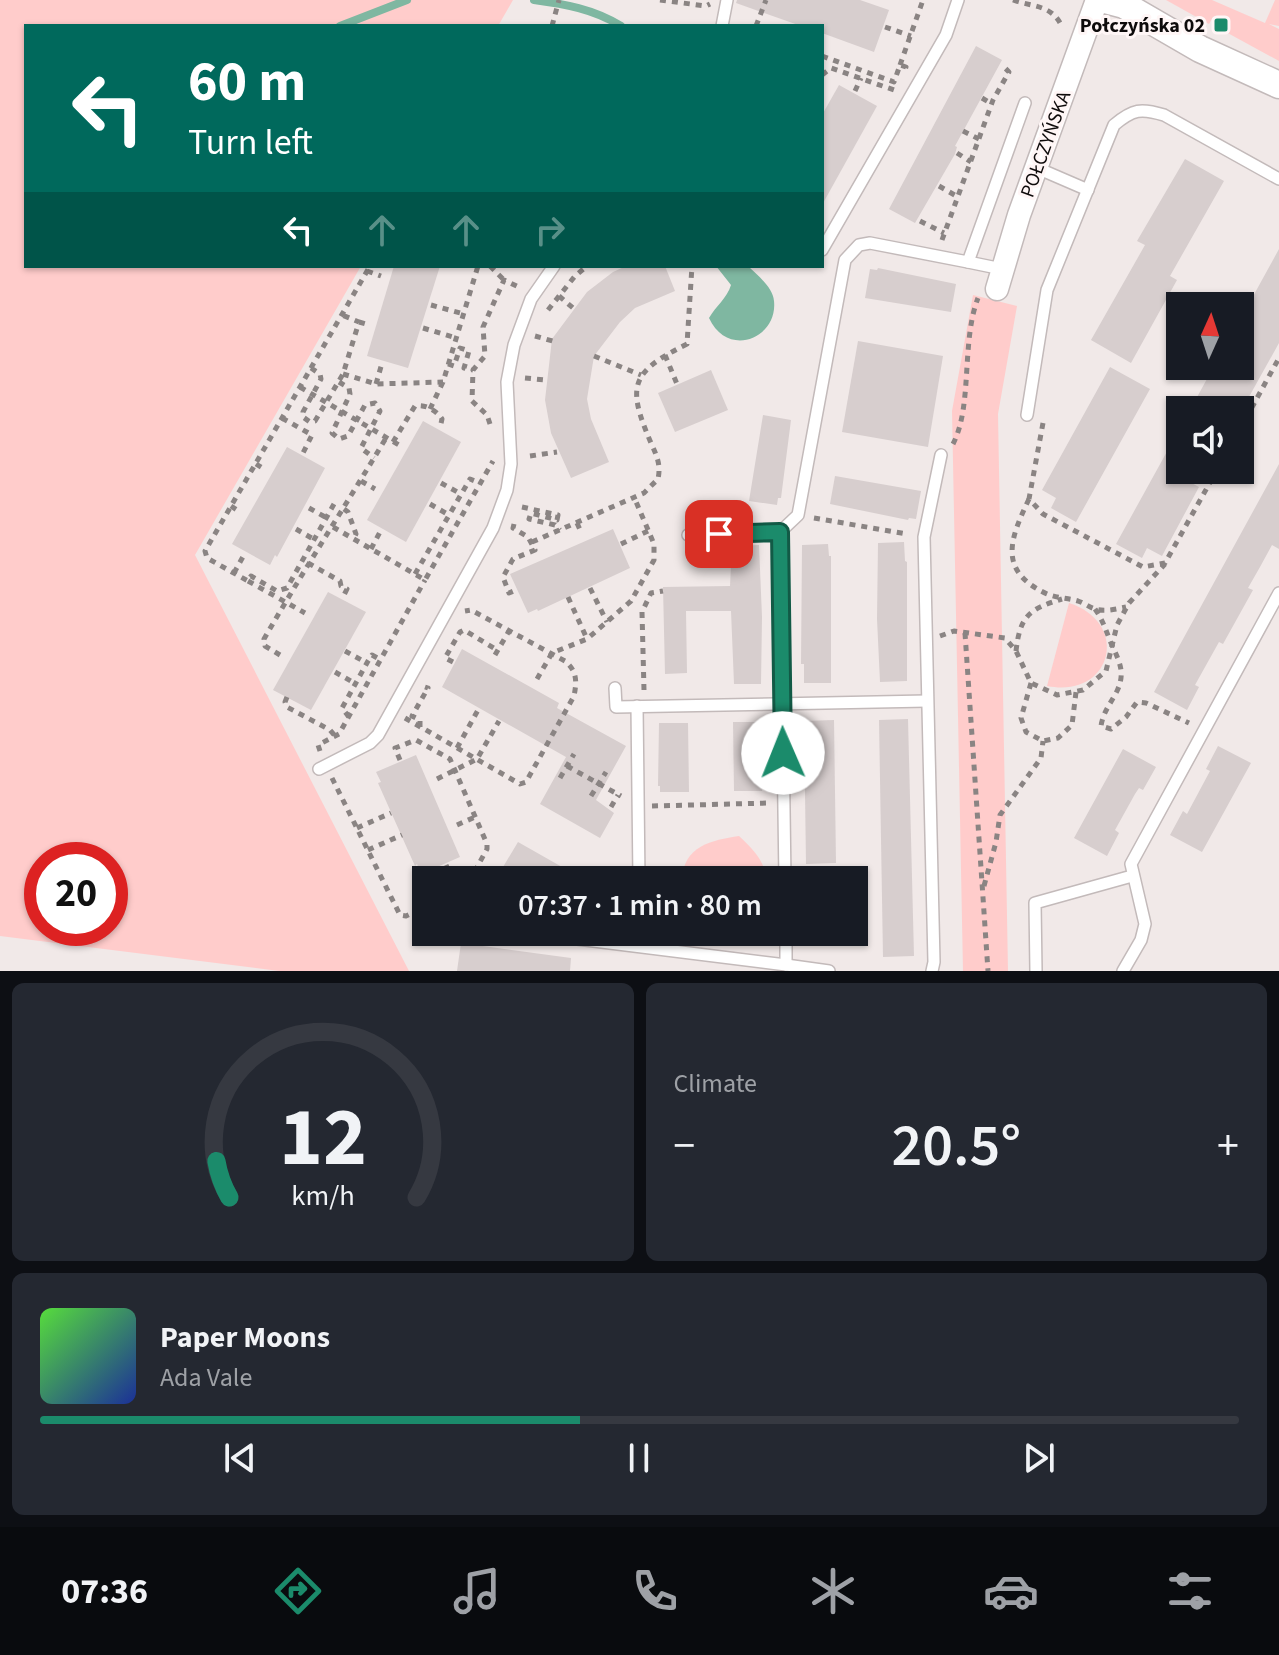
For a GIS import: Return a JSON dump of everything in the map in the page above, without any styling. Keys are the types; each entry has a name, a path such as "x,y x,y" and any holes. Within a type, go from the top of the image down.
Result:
{"street":[{"name":"POŁCZYŃSKA","path":"1000,279 1097,0"},
{"path":"1105,0 1124,5 1200,49 1279,85"}],"lane":[{"path":"722,24 727,0"},
{"path":"824,247 946,35 958,0"},
{"path":"968,262 1025,103"},
{"path":"1027,415 1047,290 1114,125 1129,113 1147,110 1164,115 1279,179"},
{"path":"1037,168 1088,190"},
{"path":"688,535 780,532 798,515 845,260 859,245 870,243 968,262 1000,279"},
{"path":"323,767 370,743 378,735 493,528 507,490 511,464 507,382 514,345 531,299 553,268"},
{"path":"932,971 924,537 941,455"},
{"path":"780,532 785,866"},
{"path":"1123,971 1141,940 1145,924 1131,864 1279,593"},
{"path":"615,688 616,707 927,701"},
{"path":"637,706 639,866"},
{"path":"1036,971 1035,903 1132,876"},
{"path":"631,946 829,971"},
{"path":"786,946 786,965"}],"path":[{"path":"553,24 559,0"},
{"path":"660,0 706,6 713,3"},
{"path":"757,24 766,0"},
{"path":"824,57 894,82 902,67 923,0"},
{"path":"885,27 911,36"},
{"path":"936,255 992,104 1009,72 1003,66"},
{"path":"824,73 831,68 897,91 904,108"},
{"path":"855,91 861,78"},
{"path":"982,98 992,104"},
{"path":"963,131 979,139"},
{"path":"957,153 971,162"},
{"path":"939,186 958,197"},
{"path":"920,221 944,233"},
{"path":"305,613 207,558 205,551 368,268 381,276"},
{"path":"430,409 443,382 477,268"},
{"path":"492,268 504,280 521,288 529,278"},
{"path":"544,315 585,268"},
{"path":"532,542 634,497 651,488 658,479 660,468 636,400 641,375 655,361 687,344 692,268"},
{"path":"941,455 951,449 958,435 977,298 1000,279"},
{"path":"490,426 487,415 472,401 473,370 485,356 483,327 504,280"},
{"path":"559,296 573,308"},
{"path":"431,305 464,314"},
{"path":"342,315 366,324"},
{"path":"311,368 320,374 321,379 303,412 305,421 315,421 339,382 359,322"},
{"path":"531,350 540,326"},
{"path":"423,328 456,338"},
{"path":"535,336 556,342"},
{"path":"448,364 454,366 460,348 469,351 464,368 473,370"},
{"path":"665,355 677,384"},
{"path":"594,356 641,375"},
{"path":"1254,404 1279,358"},
{"path":"376,384 382,363"},
{"path":"525,392 524,378 528,364"},
{"path":"343,374 376,384 443,382"},
{"path":"524,378 545,380"},
{"path":"339,382 349,388 350,394 332,433 339,439 348,436 365,405 375,403 380,411 361,448 374,458"},
{"path":"300,387 396,444 415,406 424,405 442,419 440,428"},
{"path":"1027,415 1044,420 1029,499 1015,529 1010,551 1016,571 1048,594 1081,602 1095,609 1126,607"},
{"path":"282,418 312,435 303,453"},
{"path":"280,655 265,646 264,639 386,438"},
{"path":"528,444 529,466"},
{"path":"530,456 557,452"},
{"path":"412,913 400,915 323,767 318,745 335,736 349,717 496,455"},
{"path":"256,464 264,469"},
{"path":"415,574 470,479 480,483"},
{"path":"361,481 375,489"},
{"path":"441,483 461,494"},
{"path":"926,640 954,631 1005,638 1016,651 1031,683 1057,695 1083,690 1106,671 1111,644 1126,607 1165,563 1209,484"},
{"path":"516,590 509,593 503,577 513,559 535,550 528,537 513,528 527,494"},
{"path":"537,679 552,653 587,639 631,601 654,560 654,544 634,497"},
{"path":"1029,499 1043,514 1143,567 1165,563"},
{"path":"248,581 251,576 277,591 287,588 334,504"},
{"path":"430,504 449,515"},
{"path":"231,506 240,512"},
{"path":"522,507 558,515 557,520 531,513 529,519 555,525 560,530"},
{"path":"309,508 327,518"},
{"path":"344,509 356,534 354,538"},
{"path":"798,515 924,537"},
{"path":"577,523 581,532"},
{"path":"333,527 425,580"},
{"path":"296,529 315,540"},
{"path":"371,549 381,530"},
{"path":"621,544 648,531"},
{"path":"234,573 245,553"},
{"path":"308,563 340,581 341,586 347,589 343,597"},
{"path":"590,588 607,622"},
{"path":"637,706 644,699 642,612 651,593 663,591"},
{"path":"568,597 587,639"},
{"path":"1016,651 1018,630 1026,617 1041,605 1063,598"},
{"path":"1095,609 1120,659 1122,672 1118,689 1103,714 1101,726 1111,729 1126,717 1137,702 1146,703 1204,730"},
{"path":"407,720 520,784 526,782 556,720 574,696 577,680 571,666 552,653 476,612"},
{"path":"453,662 445,658 460,632 464,630 496,653 509,631"},
{"path":"965,633 988,971"},
{"path":"345,651 367,663"},
{"path":"349,717 342,708 367,663 372,655 381,660"},
{"path":"335,672 356,684"},
{"path":"1031,683 1021,718 1026,732 1043,741 1058,738 1072,725 1076,692"},
{"path":"287,697 287,707 330,730 335,736"},
{"path":"457,748 478,710"},
{"path":"437,779 477,759 499,721"},
{"path":"400,760 395,748 416,740 450,759 487,849 478,866"},
{"path":"983,891 1000,815 1041,758 1043,741"},
{"path":"560,778 574,754"},
{"path":"567,766 638,806 783,803"},
{"path":"591,796 606,772"},
{"path":"611,807 618,795"},
{"path":"357,828 391,813"},
{"path":"457,825 475,817"},
{"path":"368,850 402,835"}],"shaded area":[{"path":"0,0 513,0 499,24 24,24 24,268 360,268 195,555 409,971 279,971 80,946 128,946 128,842 24,842 24,939 0,936"},
{"path":"1166,0 1212,0 1265,23 1275,0 1279,0 1279,26 1269,24 1279,29 1279,61 1224,31 1227,24 1213,17 1209,24"},
{"path":"718,268 750,268 768,286 773,296 773,314 768,325 750,339 728,338 717,331 709,318 731,285"},
{"path":"973,295 1017,306 998,414 1008,971 963,971 952,411"},
{"path":"1069,603 1089,613 1101,626 1106,641 1106,657 1099,671 1087,681 1069,687 1047,686"},
{"path":"739,836 763,866 685,866 693,852 719,840"}],"building":[{"path":"737,0 860,0 889,10 874,52 824,34 824,24 795,24 736,3"},
{"path":"976,46 1002,60 955,146 955,154 915,223 889,209"},
{"path":"839,85 877,106 824,201 824,111"},
{"path":"1185,159 1224,181 1170,276 1177,280 1170,292 1166,292 1166,300 1131,363 1091,340 1145,245 1137,241"},
{"path":"1279,249 1279,343 1249,396 1198,396 1206,380 1254,380 1254,295"},
{"path":"393,268 439,268 408,368 367,356"},
{"path":"622,268 666,268 675,291 635,308 594,356 587,399 591,419 609,462 571,478 551,433 545,400 552,339 587,292"},
{"path":"870,269 956,284 951,312 865,298"},
{"path":"858,341 943,356 928,447 842,432"},
{"path":"1110,367 1150,389 1076,522 1051,508 1056,498 1042,490"},
{"path":"711,370 728,410 675,432 658,393"},
{"path":"763,415 791,420 781,498 778,498 777,505 749,501"},
{"path":"423,421 461,442 406,542 367,520"},
{"path":"287,447 325,468 270,565 232,544"},
{"path":"1166,453 1166,484 1193,484 1199,487 1162,556 1147,548 1142,558 1116,544"},
{"path":"1279,464 1279,549 1272,545 1248,588 1253,590 1223,644 1219,642 1195,685 1199,687 1187,710 1154,692"},
{"path":"835,476 921,491 916,519 830,504"},
{"path":"613,529 630,568 528,613 510,574"},
{"path":"904,542 907,562 907,681 880,682 878,543"},
{"path":"828,544 831,556 831,683 804,683 804,664 801,664 802,545"},
{"path":"759,545 761,684 734,684 731,611 686,611 687,673 665,674 663,587 730,586 732,546"},
{"path":"328,592 366,612 311,710 273,690"},
{"path":"462,649 559,703 557,708 626,746 596,800 614,813 600,838 540,804 566,757 442,687"},
{"path":"908,719 914,956 883,957 879,720"},
{"path":"834,720 836,863 806,864 804,721"},
{"path":"733,722 761,722 765,773 762,791 734,791"},
{"path":"659,723 688,723 689,792 660,792"},
{"path":"1218,746 1251,763 1202,852 1170,835 1183,811 1187,814 1210,771 1206,769"},
{"path":"1123,749 1156,767 1143,790 1139,788 1135,794 1115,830 1119,833 1107,856 1074,838"},
{"path":"416,755 460,857 439,866 415,866 376,772"},
{"path":"518,842 560,866 504,866"},
{"path":"461,946 483,946 571,958 570,971 457,971"}],"waterway":[{"path":"345,24 407,0"},
{"path":"534,0 590,11 618,24"}],"place":[{"name":"Połczyńska 02","path":"1221,25"}],"route":[{"path":"719,534 780,532 783,753"}]}
